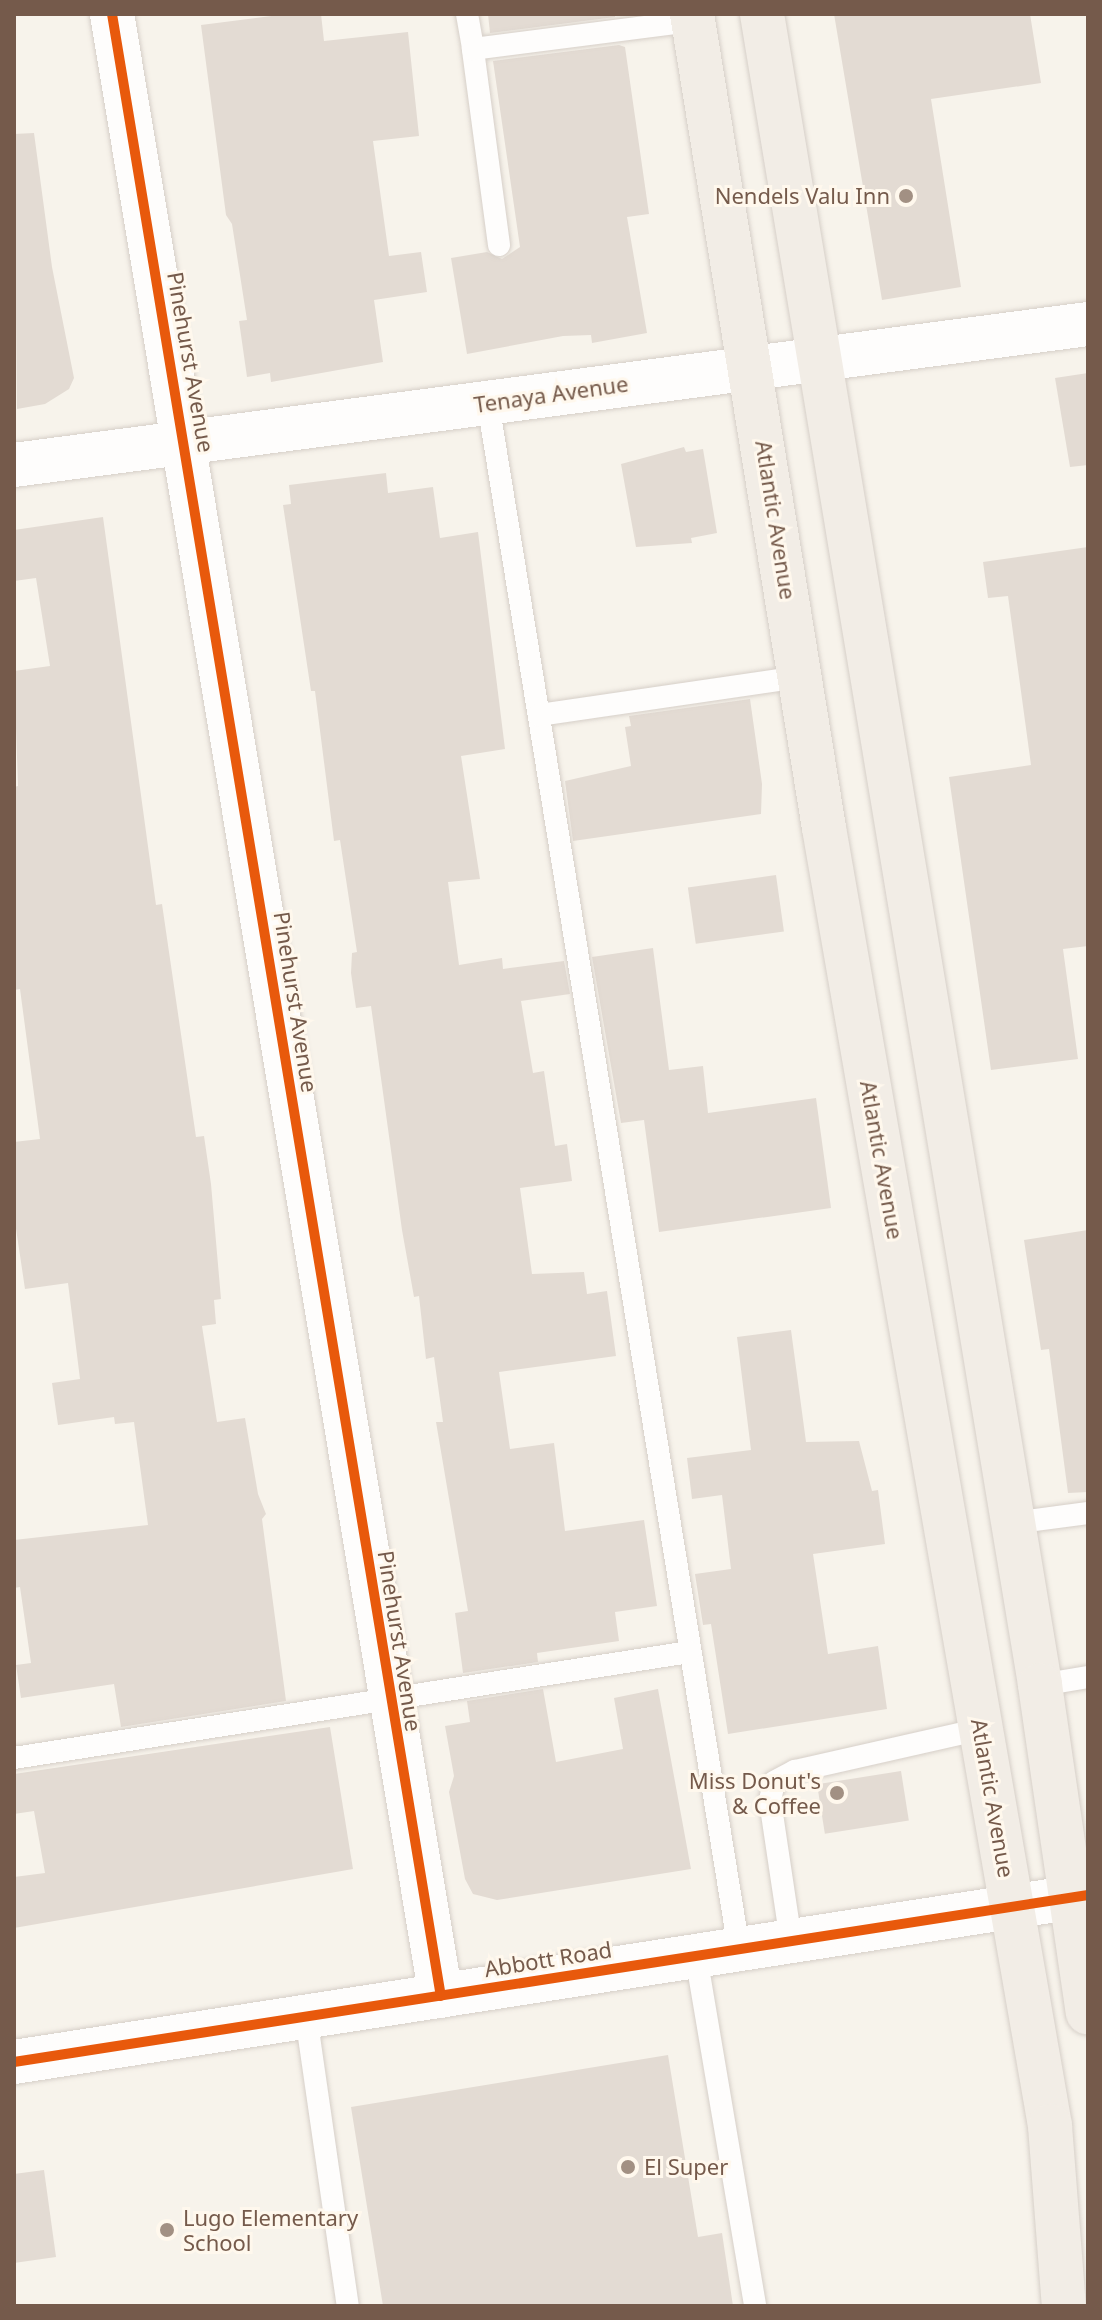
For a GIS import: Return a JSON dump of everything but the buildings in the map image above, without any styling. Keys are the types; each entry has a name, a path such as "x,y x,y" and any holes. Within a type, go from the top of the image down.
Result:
{"main road":[{"path":"762,14 1040,1685 1079,1896 1088,2013"},
{"name":"Atlantic Avenue","path":"692,17 801,677 1050,2126 1064,2306"}],"street":[{"name":"Pinehurst Avenue","path":"112,14 185,443 389,1700 441,1996"},
{"name":"Tenaya Avenue","path":"14,465 1088,324"},
{"name":"Abbott Road","path":"14,2062 1079,1896"}],"lane":[{"path":"467,14 499,245"},
{"path":"473,49 692,17"},
{"path":"488,403 739,1949"},
{"path":"539,715 801,677"},
{"path":"1013,1523 1088,1513"},
{"path":"14,1758 689,1652"},
{"path":"1040,1685 1088,1677"},
{"path":"791,1941 770,1800 774,1782 795,1771 981,1729"},
{"path":"696,1956 755,2306"},
{"path":"306,2016 348,2306"}],"cycle path":[{"path":"112,14 441,1996"},
{"path":"14,2062 1088,1895"}],"place":[{"name":"Nendels Valu Inn","path":"906,196"},
{"name":"Miss Donut's & Coffee","path":"837,1793"},
{"name":"El Super","path":"628,2167"},
{"name":"Lugo Elementary School","path":"167,2230"}]}
